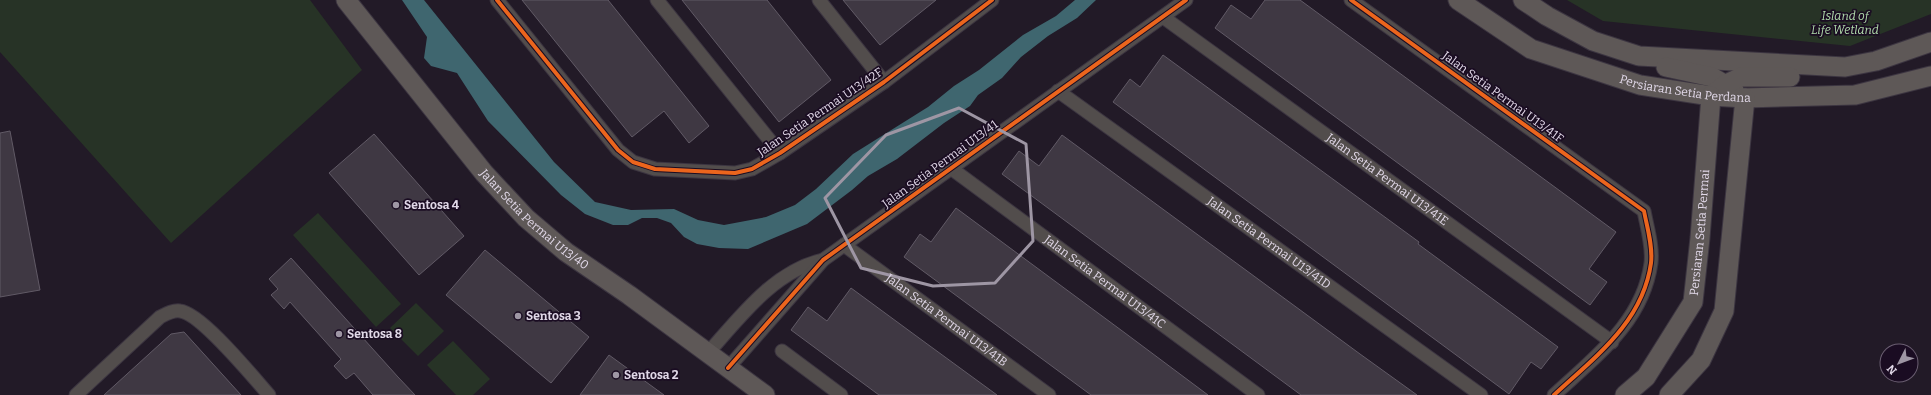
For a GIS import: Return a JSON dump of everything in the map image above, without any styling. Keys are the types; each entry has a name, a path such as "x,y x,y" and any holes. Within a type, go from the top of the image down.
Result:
{"street":[{"name":"Jalan Setia Permai U13/40","path":"346,0 484,173 526,218 566,252 765,395"},
{"name":"Jalan Setia Permai U13/42F","path":"497,0 618,150 633,162 655,169 735,173 752,169 780,154 884,82 985,2"},
{"path":"657,0 780,154"},
{"path":"819,0 884,82"},
{"name":"Jalan Setia Permai U13/41","path":"728,368 823,260 1186,0"},
{"name":"Jalan Setia Permai U13/41F","path":"1351,0 1644,211 1649,235 1651,262 1643,296 1631,317 1612,342"},
{"name":"Persiaran Setia Perdana","path":"1458,0 1531,49 1640,85 1711,96 1745,98 1855,95 1931,76"},
{"name":"Persiaran Setia Perdana","path":"1523,0 1547,16 1593,41 1640,56 1845,67 1876,61 1931,42"},
{"name":"Jalan Setia Permai U13/41E","path":"1163,17 1612,342"},
{"path":"1640,56 1668,68 1712,77 1726,84 1745,98 1724,311 1701,360 1669,395"},
{"path":"1711,96 1726,84 1741,77 1792,76 1845,67"},
{"name":"Jalan Setia Permai U13/41D","path":"1058,91 1480,395"},
{"name":"Persiaran Setia Permai","path":"1625,395 1646,377 1693,302 1700,238 1711,96"},
{"name":"Jalan Setia Permai U13/41C","path":"952,169 1258,395"},
{"name":"Jalan Setia Permai U13/41B","path":"844,245 1049,395"},
{"name":"Jalan Setia Permai U13/41","path":"708,353 757,297 806,264 823,260"},
{"path":"76,395 160,317 170,312 181,311 200,320 269,395"},
{"path":"1554,395 1612,342"},
{"path":"782,351 841,395"}],"highlighted area":[{"path":"959,108 1026,144 1033,241 995,283 933,286 861,268 825,198 886,135"}],"green space":[{"path":"0,0 310,0 362,70 171,243 0,52"},
{"name":"Island of Life Wetland","path":"1567,0 1931,0 1931,14 1850,46 1603,21"},
{"path":"318,213 401,304 376,327 293,235"},
{"path":"416,303 444,331 418,356 390,328"},
{"path":"453,341 490,379 473,395 456,395 427,365"}],"water":[{"path":"402,0 424,0 554,162 595,202 631,210 674,209 698,220 724,225 766,217 795,205 816,189 853,154 928,107 954,86 979,70 1023,35 1056,16 1075,0 1096,0 1077,18 1048,36 1021,57 1002,78 978,95 970,106 944,123 897,159 868,176 807,224 748,249 719,248 697,244 684,237 671,223 657,218 642,218 628,225 613,225 585,214 561,195 488,121 457,73 431,66 424,58 427,37"}],"building":[{"path":"522,0 608,0 709,126 689,143 664,111 632,137"},
{"path":"682,0 767,0 831,80 779,122"},
{"path":"843,0 936,0 880,45"},
{"path":"1265,0 1300,0 1616,232 1589,269 1607,282 1590,305 1215,28 1231,5 1251,19"},
{"path":"1163,55 1419,242 1418,244 1558,347 1541,369 1531,362 1509,394 1113,102 1130,79 1140,87"},
{"path":"10,131 40,290 0,297 0,133"},
{"name":"Sentosa 4","path":"374,134 464,236 419,275 329,173"},
{"path":"1062,135 1417,395 1301,395 1002,174 1019,151 1039,166"},
{"path":"956,208 1208,395 1091,395 904,257 920,234 931,242"},
{"name":"Sentosa 3","path":"485,250 589,337 551,383 446,295"},
{"name":"Sentosa 8","path":"291,258 415,395 373,395 354,373 346,379 334,366 341,359 290,302 284,309 271,295 278,289 269,279"},
{"path":"851,288 997,395 879,395 791,330 808,307 827,321"},
{"path":"184,332 241,395 104,395 171,334"},
{"name":"Sentosa 2","path":"609,355 664,395 580,395"}],"cycle path":[{"path":"497,0 618,150 633,162 655,169 735,173 752,169 780,153 884,82 992,0"},
{"path":"728,368 823,260 1186,0"},
{"path":"1351,0 1644,211 1650,243 1651,263 1646,284 1638,303 1628,321 1615,337 1601,352 1554,395"}],"place":[{"name":"Sentosa 4","path":"396,205"},
{"name":"Sentosa 3","path":"518,316"},
{"name":"Sentosa 8","path":"339,334"},
{"name":"Sentosa 2","path":"616,375"}]}
